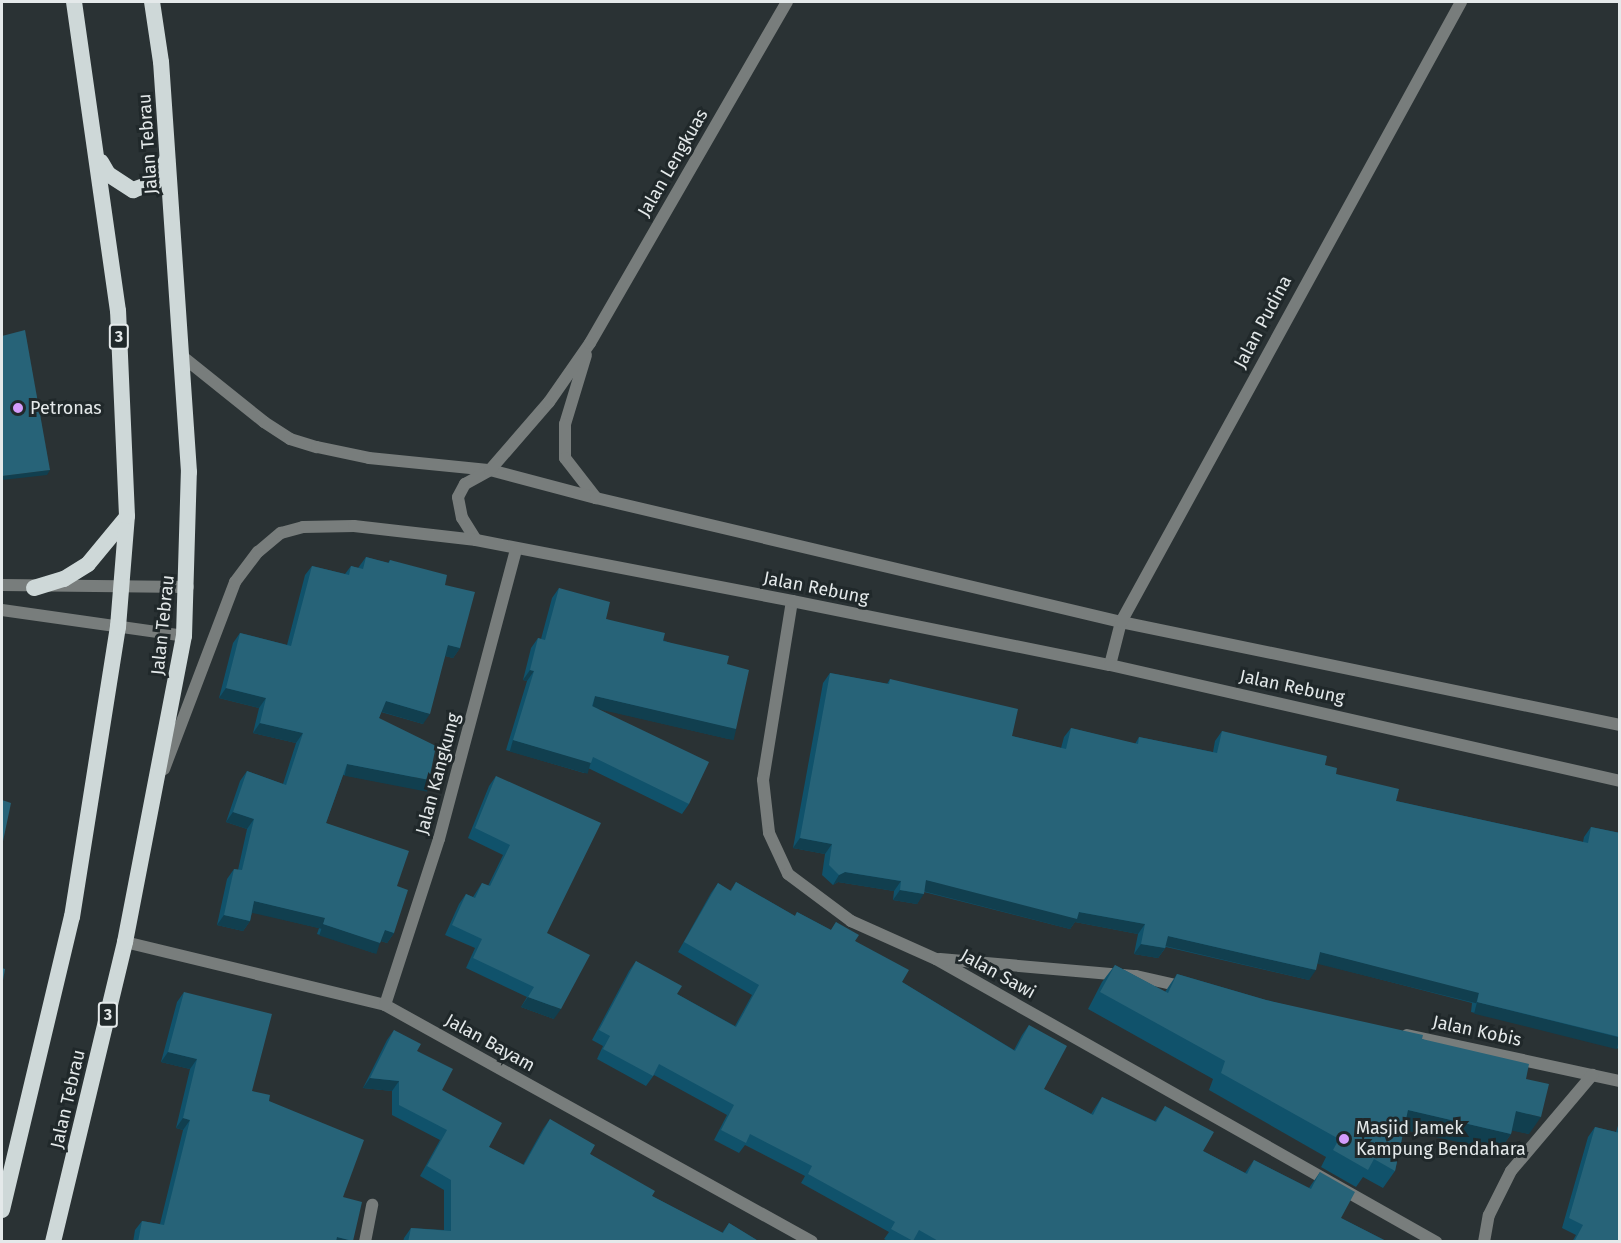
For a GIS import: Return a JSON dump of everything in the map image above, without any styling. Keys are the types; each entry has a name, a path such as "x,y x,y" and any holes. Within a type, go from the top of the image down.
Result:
{"highway":[{"name":"Jalan Tebrau","path":"2,1210 72,917 118,627 127,516 118,311 99,159 74,2"},
{"name":"Jalan Tebrau","path":"53,1242 125,942 158,787 184,636 188,587 191,510 183,357 169,155 152,2"},
{"path":"99,159 108,174 133,190 155,182 169,155"},
{"path":"34,588 64,579 88,564 108,544 127,516"}],"street":[{"name":"Jalan Lengkuas","path":"476,540 462,518 458,497 465,484 490,470 549,402 590,343 787,2"},
{"name":"Jalan Pudina","path":"1110,665 1121,622 1461,2"},
{"name":"Jalan Lengkuas","path":"590,343 565,424 565,458 596,498"},
{"name":"Jalan Rebung","path":"183,357 290,439 369,458 490,470 596,498 1121,622 1620,725"},
{"name":"Jalan Rebung","path":"158,787 235,582 258,552 280,533 303,527 354,526 476,540 1110,665 1620,781"},
{"name":"Jalan Kangkung","path":"385,1005 439,840 516,549"},
{"path":"2,585 34,588 188,587"},
{"name":"Jalan Sawi","path":"792,601 763,780 766,816 777,855 789,874 851,921 936,959 1436,1242"},
{"path":"2,610 184,636"},
{"name":"Jalan Bayam","path":"125,942 385,1005 812,1242"},
{"path":"936,959 1136,976 1194,989"},
{"name":"Jalan Kobis","path":"1393,1032 1620,1081"},
{"path":"1484,1242 1489,1215 1511,1171 1592,1075"},
{"path":"365,1242 372,1205"}],"building":[{"name":"Petronas","path":"25,330 50,470 2,476 2,336"},
{"path":"366,557 389,563 390,560 447,575 445,585 475,592 460,648 448,645 430,714 386,701 379,718 436,746 429,780 347,764 326,823 409,851 397,886 408,890 394,933 385,930 380,943 323,924 325,918 254,901 250,921 224,915 234,869 242,870 254,819 233,812 247,771 286,785 303,733 260,723 266,698 226,688 240,633 291,646 312,566 349,575 351,566 363,569"},
{"path":"559,588 610,602 606,619 665,633 663,641 729,656 727,664 749,670 736,729 595,696 592,706 709,762 689,804 593,757 591,763 513,740 534,671 530,670 538,638 545,640"},
{"path":"830,673 889,684 890,679 1018,709 1012,736 1066,749 1071,728 1138,744 1139,737 1217,753 1222,731 1327,756 1325,765 1337,768 1336,774 1399,789 1396,801 1588,843 1591,827 1620,833 1620,1037 1477,1002 1479,993 1320,952 1316,970 1168,936 1165,948 1141,944 1145,924 1079,912 1077,919 926,880 924,894 900,890 901,881 845,872 839,875 829,865 832,844 800,838"},
{"path":"496,776 601,823 547,933 590,955 561,1009 528,997 534,987 473,958 482,939 452,925 466,894 475,898 482,883 490,886 510,845 475,828"},
{"path":"2,800 11,803 2,846"},
{"path":"736,882 795,916 797,912 831,930 836,922 859,935 855,941 909,970 902,982 1015,1051 1029,1025 1067,1046 1044,1089 1093,1115 1102,1097 1156,1122 1165,1106 1214,1132 1203,1151 1247,1174 1254,1160 1311,1189 1320,1172 1355,1192 1341,1218 1388,1242 940,1242 919,1230 913,1241 891,1229 895,1222 808,1174 812,1166 750,1134 746,1143 721,1130 734,1105 659,1064 653,1076 603,1049 610,1036 599,1030 636,961 682,986 677,994 736,1027 759,985 684,942 718,883 731,891"},
{"path":"1115,965 1168,993 1177,974 1266,1000 1423,1035 1422,1039 1529,1064 1526,1079 1549,1084 1541,1117 1516,1111 1511,1134 1408,1110 1395,1171 1374,1159 1368,1170 1333,1150 1339,1139 1221,1073 1225,1061 1100,992"},
{"path":"2,968 5,969 2,986"},
{"path":"184,992 272,1014 252,1091 270,1095 269,1101 364,1140 343,1197 362,1202 353,1241 337,1237 336,1242 138,1242 142,1221 164,1225 190,1120 183,1118 197,1059 168,1052"},
{"path":"394,1030 421,1044 417,1051 453,1069 442,1090 502,1123 489,1147 524,1165 550,1119 595,1145 590,1154 655,1191 652,1196 723,1233 729,1223 760,1242 408,1242 411,1228 451,1231 451,1180 427,1166 447,1130 399,1105 399,1081 370,1078"},
{"path":"1595,1127 1620,1133 1620,1242 1574,1242 1583,1225 1569,1218"}],"place":[{"name":"Petronas","path":"18,408"},
{"name":"Masjid Jamek Kampung Bendahara","path":"1344,1139"}]}
